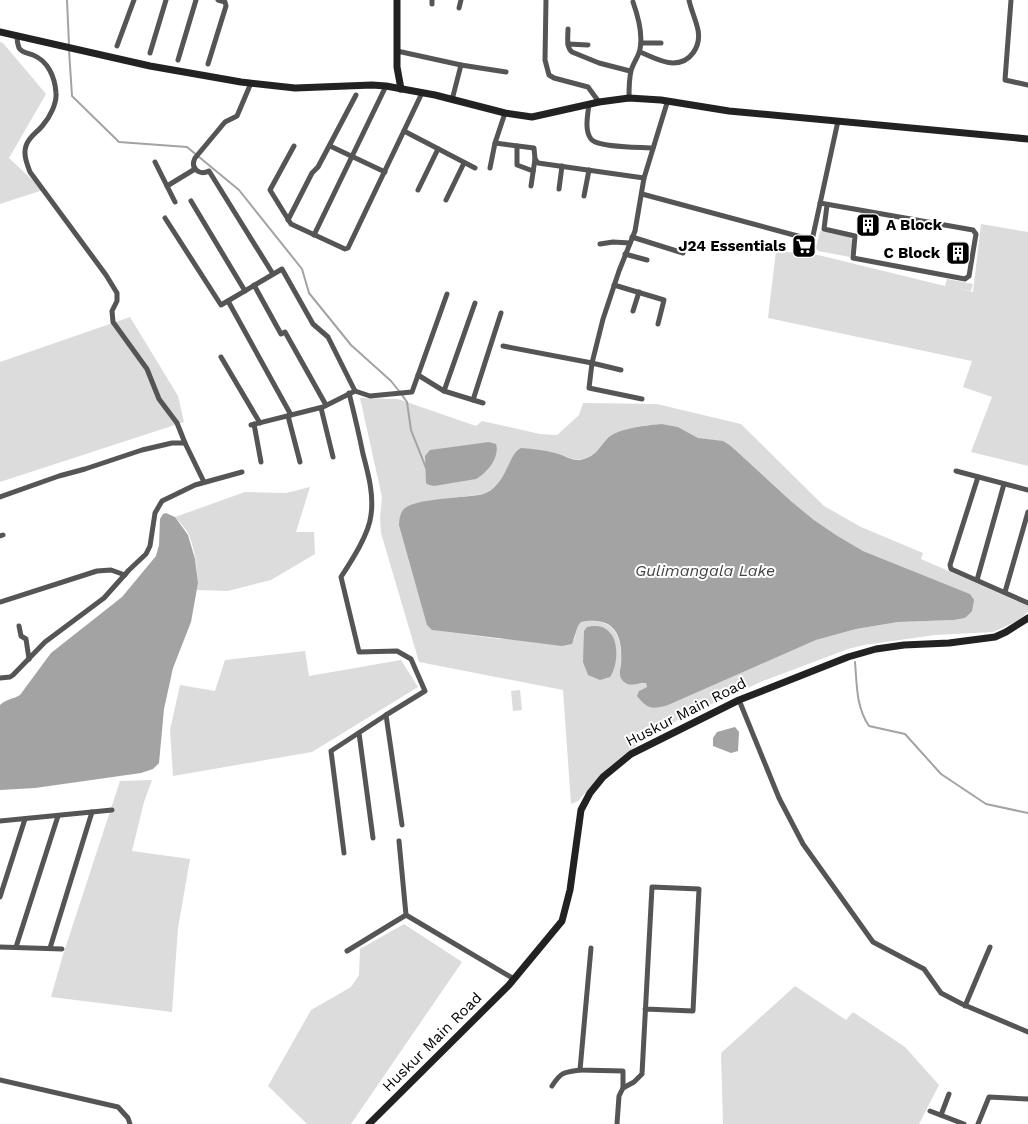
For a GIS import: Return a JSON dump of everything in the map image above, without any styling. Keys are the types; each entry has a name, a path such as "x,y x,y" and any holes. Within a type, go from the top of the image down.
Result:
{"street":[{"path":"117,46 134,0"},
{"path":"150,53 166,0"},
{"path":"178,60 196,0"},
{"path":"208,64 226,6 225,2 218,0"},
{"path":"397,0 397,68 401,89"},
{"path":"459,8 461,0"},
{"path":"546,0 545,60 549,75 588,87 599,102"},
{"path":"640,52 659,60 674,63 690,57 698,42 698,31 689,0"},
{"path":"1011,0 1005,80 1028,86"},
{"path":"629,98 630,71 635,58 640,52 638,15 633,2"},
{"path":"568,29 569,50 599,63 630,71"},
{"path":"0,32 150,66 251,83 294,88 386,86 435,95 505,114 532,118 589,104 629,98 660,100 667,103 729,111 1028,140"},
{"path":"17,37 19,48 23,52 43,60 48,65 56,94 55,104 43,126 25,147 26,161 30,172 106,275 117,293 117,301 112,310 113,322 147,369 159,399 177,422 204,482"},
{"path":"640,43 661,43"},
{"path":"568,44 588,45"},
{"path":"397,50 461,65 506,72"},
{"path":"452,100 461,65"},
{"path":"251,83 237,116 225,122 195,158 193,165 195,169 202,173 209,171 273,274"},
{"path":"314,235 386,86"},
{"path":"294,146 270,190 291,224 345,250 348,248 422,93"},
{"path":"288,220 312,173 318,167 330,146 356,95"},
{"path":"642,399 589,388 592,363 603,319 638,219 644,178 667,103"},
{"path":"589,104 587,128 591,139 600,144 653,148"},
{"path":"490,168 495,143 505,114"},
{"path":"811,245 838,121"},
{"path":"404,131 475,168"},
{"path":"495,143 534,148 535,159 531,186"},
{"path":"330,146 385,172"},
{"path":"517,146 517,166 533,171"},
{"path":"418,190 438,149"},
{"path":"535,159 538,162 644,178"},
{"path":"155,162 175,202"},
{"path":"446,200 464,162"},
{"path":"559,189 562,166"},
{"path":"167,186 195,169"},
{"path":"584,196 589,170"},
{"path":"642,194 805,238"},
{"path":"190,201 245,291"},
{"path":"820,203 827,204 973,230 976,234 969,276 964,279 856,259 852,256 855,236 824,229 827,204"},
{"path":"818,211 826,212"},
{"path":"165,218 221,305 282,269 313,324 328,337 355,390 370,396 412,392 447,294"},
{"path":"600,244 631,240 683,253"},
{"path":"625,254 647,260"},
{"path":"254,285 281,334 285,332 323,406 333,457"},
{"path":"614,285 664,300 658,324"},
{"path":"633,310 638,292"},
{"path":"228,300 289,415 300,462"},
{"path":"444,390 475,303"},
{"path":"474,400 502,313"},
{"path":"503,346 621,370"},
{"path":"221,357 255,424 261,462"},
{"path":"418,375 444,390 483,403"},
{"path":"255,424 323,406 355,390"},
{"path":"344,853 331,751 386,714 425,692 411,659 397,650 359,652 341,577 366,530 372,506 369,477 350,393"},
{"path":"0,497 51,478 142,450 172,443 185,443"},
{"path":"956,471 1028,490"},
{"path":"0,678 13,675 45,642 104,598 148,550 155,513 162,502 204,482 242,472"},
{"path":"978,477 950,565 956,572 1028,603"},
{"path":"977,580 1004,484"},
{"path":"1005,592 1028,512"},
{"path":"0,602 98,571 111,570 125,575"},
{"name":"Huskur Main Road","path":"369,1124 514,980 562,921 570,890 581,810 590,793 603,778 631,754 740,700 848,656 904,645 949,643 995,636 1014,628 1028,618"},
{"path":"19,626 21,636 26,639 29,659"},
{"path":"740,700 779,798 803,844 873,942 924,969 941,993 965,1006 1028,1032"},
{"path":"386,714 402,825"},
{"path":"359,732 373,838"},
{"path":"0,821 112,810"},
{"path":"50,948 92,812"},
{"path":"16,947 58,816"},
{"path":"0,897 25,819"},
{"path":"399,841 406,915"},
{"path":"623,1088 634,1082 642,1074 645,1009 652,887 699,889 693,1011 645,1009"},
{"path":"406,915 514,980"},
{"path":"347,951 406,915"},
{"path":"0,947 62,949"},
{"path":"965,1006 990,947"},
{"path":"580,1070 591,948"},
{"path":"552,1086 561,1074 566,1071 623,1071 623,1088 619,1096 617,1124"},
{"path":"0,1080 118,1107 128,1118 130,1124"},
{"path":"941,1115 949,1094"},
{"path":"978,1124 989,1097 1028,1099"},
{"path":"930,1111 964,1124"}],"shaded area":[{"path":"0,42 3,43 46,94 9,158 43,190 0,204"},
{"path":"981,224 1028,232 1028,466 971,452 992,397 963,387 972,361 768,318 776,251 818,255 945,286 947,279 973,284 971,291 953,287 973,292"},
{"path":"820,231 850,236 853,241 850,257 818,251 816,248"},
{"path":"130,317 178,396 184,422 0,482 0,362"},
{"path":"360,398 398,399 476,426 482,421 540,434 557,435 579,415 583,403 657,404 741,424 824,506 861,527 923,553 921,559 1028,606 1028,612 1017,621 993,632 935,635 864,645 848,649 763,681 683,717 644,739 609,767 578,801 571,804 563,690 419,662 381,533 382,497","holes":["662,424 678,427 698,438 731,446 814,520 863,551 970,594 965,618 898,622 856,629 816,640 761,664 639,691 647,687 646,683 630,685 620,675 620,643 617,634 604,623 594,621 581,622 574,640 500,639 433,630 427,625 427,501 485,494 501,482 507,471 556,453 569,458 585,458 595,452 612,436 630,429"]},
{"path":"310,487 296,532 314,532 315,554 271,580 228,591 197,590 197,569 191,541 186,530 175,517 245,492 286,493"},
{"path":"305,651 309,676 401,660 418,687 312,752 173,776 170,730 180,685 215,691 225,660"},
{"path":"520,690 522,710 513,711 511,691"},
{"path":"152,780 144,802 132,851 190,859 178,928 172,1012 51,997 120,781"},
{"path":"404,924 462,962 351,1124 307,1124 268,1086 311,1010 351,987 359,975 360,949"},
{"path":"795,986 846,1020 853,1012 905,1047 939,1085 919,1124 723,1124 721,1053"}],"water":[{"name":"Gulimangala Lake","path":"662,424 678,427 698,438 723,441 814,520 863,551 970,594 974,600 972,611 965,618 898,622 856,629 816,640 658,708 647,706 637,696 639,691 647,687 646,683 629,685 621,678 621,653 618,636 609,625 601,622 581,622 572,644 562,646 432,630 427,625 399,525 403,510 415,503 486,493 499,482 513,456 521,448 547,451 580,460 591,456 607,439 618,432"},
{"path":"489,442 496,444 496,454 488,469 476,479 434,486 426,483 425,456 430,450"},
{"path":"166,513 175,517 188,535 195,559 198,583 191,622 173,668 164,709 159,763 153,769 141,773 35,788 0,790 0,705 20,695 51,653 122,597 156,556 159,545 160,519"},
{"path":"587,627 602,627 607,630 611,634 616,646 616,660 613,672 610,677 600,680 588,675 583,662 584,631"},
{"path":"735,727 739,732 738,751 731,753 713,746 713,738 717,732"}],"waterway":[{"path":"67,0 69,45"},
{"path":"69,50 72,96 119,142 187,147 239,190 302,269 309,293 351,345 391,381 399,391"},
{"path":"402,395 407,402 411,430 426,468"},
{"path":"855,662 859,703 869,726 905,734 941,774 986,804 1028,813"}],"place":[{"name":"A Block","path":"868,225"},
{"name":"J24 Essentials","path":"804,246"},
{"name":"C Block","path":"958,253"}]}
